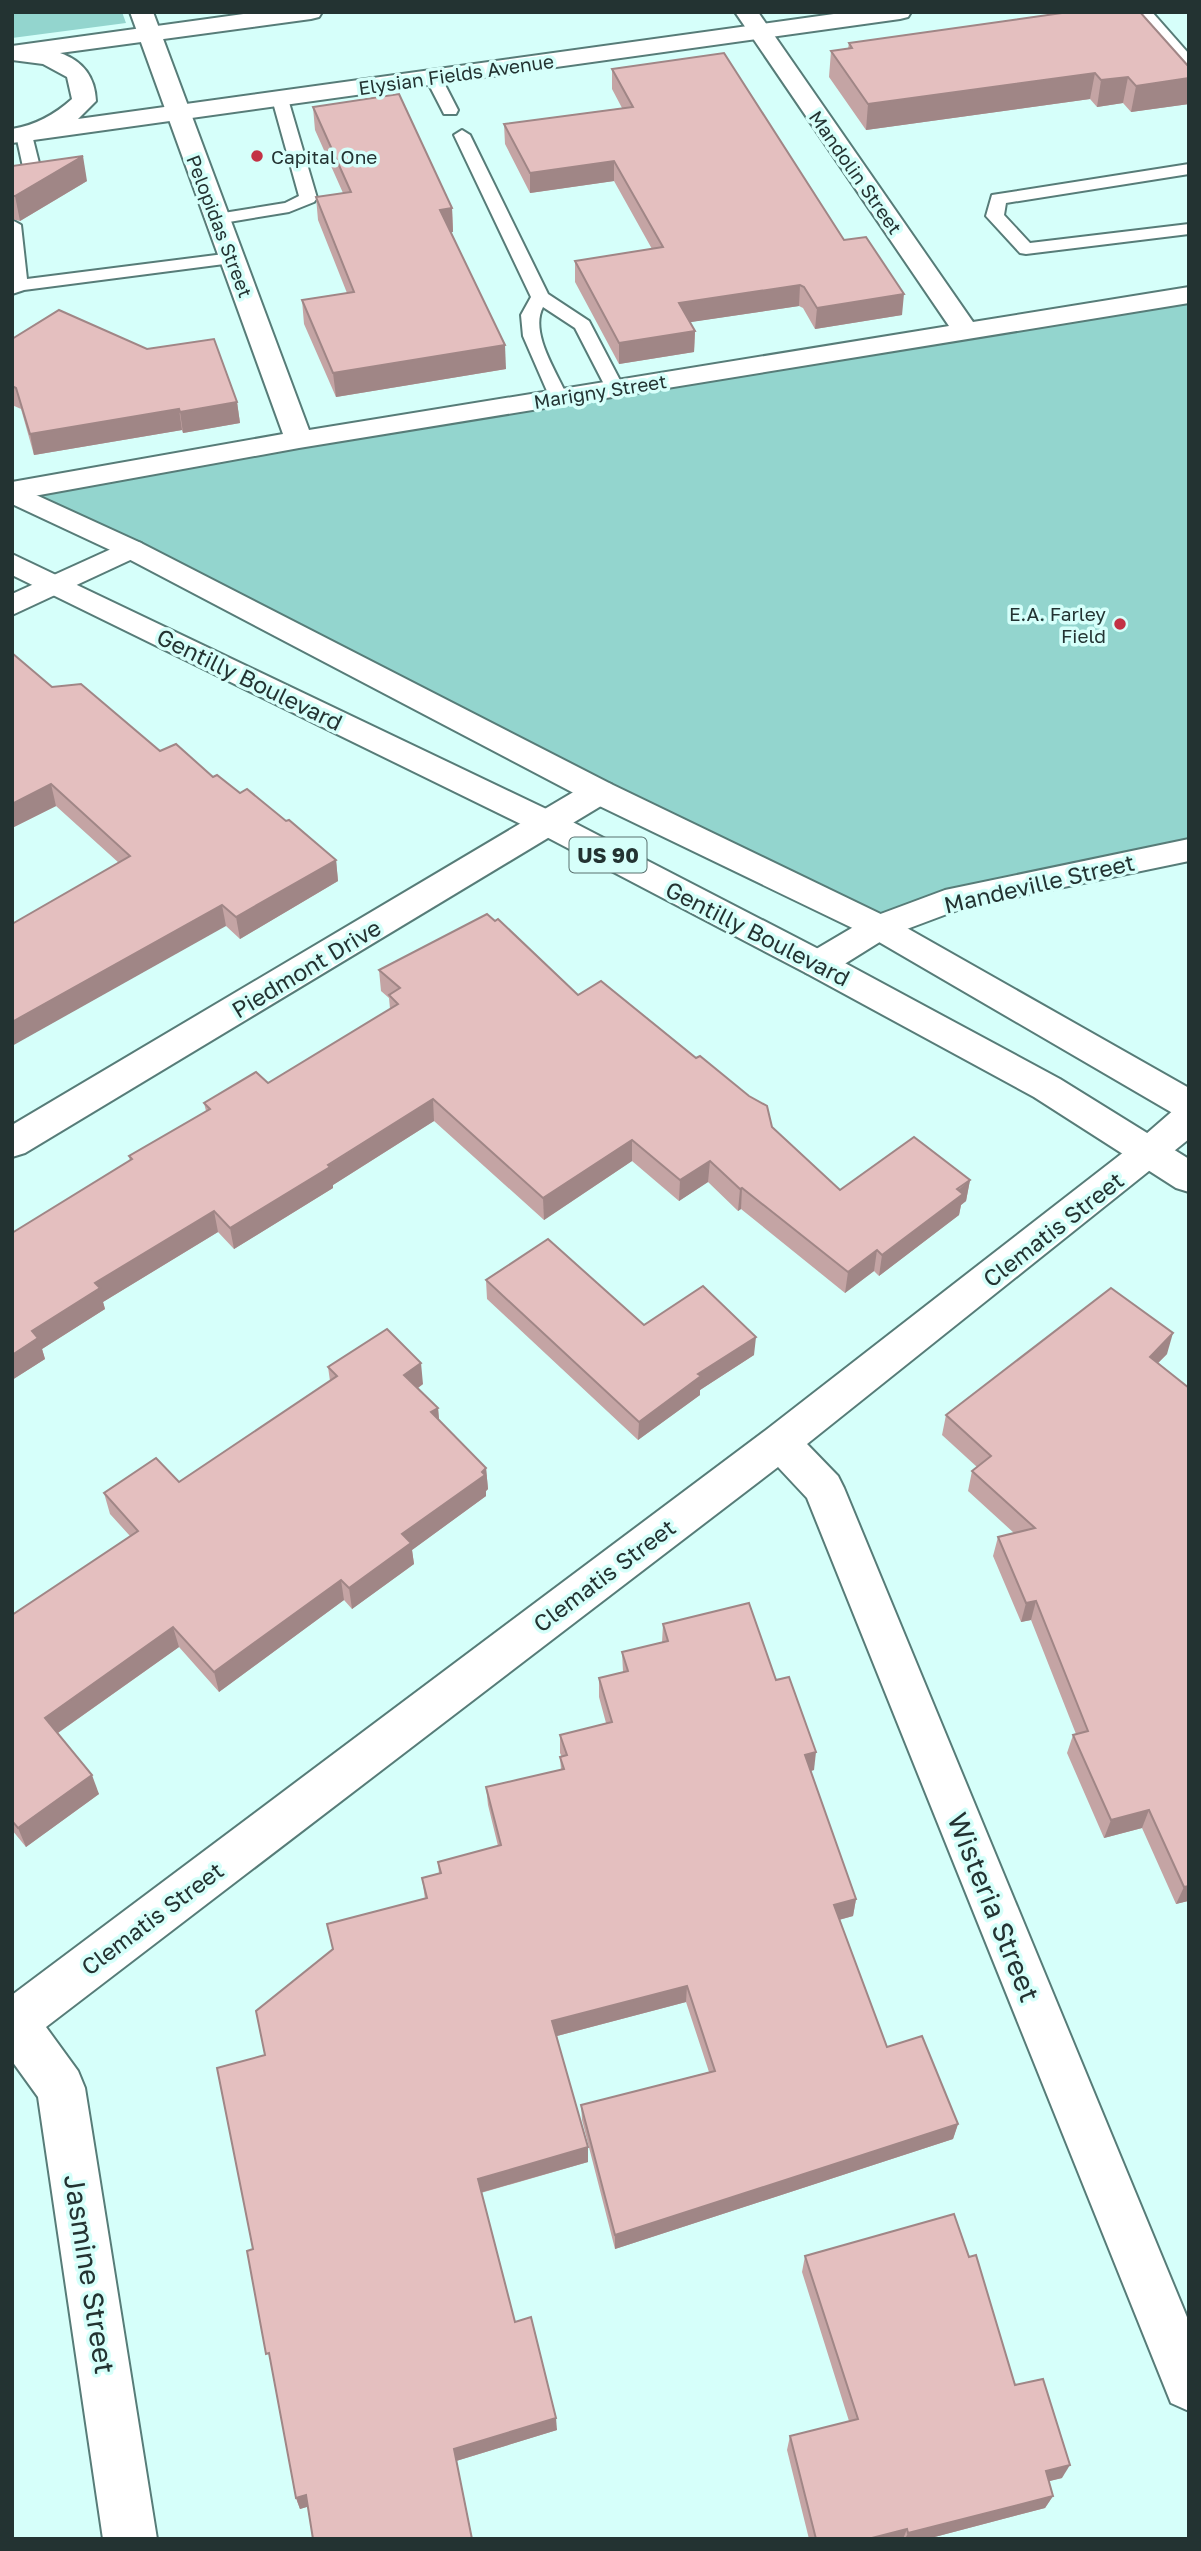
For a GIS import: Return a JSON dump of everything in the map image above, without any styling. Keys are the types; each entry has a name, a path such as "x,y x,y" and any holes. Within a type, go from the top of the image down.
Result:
{"street":[{"path":"13,53 145,23 311,12"},
{"name":"Elysian Fields Avenue","path":"23,135 433,78 753,22 900,12"},
{"name":"Mandolin Street","path":"753,22 966,331"},
{"name":"Pelopidas Street","path":"145,23 299,440"},
{"path":"13,53 40,55 62,62 78,73 85,86 83,101 66,117 23,135"},
{"name":"Marigny Street","path":"12,492 299,440 1189,295"},
{"name":"US 90","path":"12,492 131,549 599,792 879,927 1189,1105"},
{"path":"12,606 131,549"},
{"name":"Gentilly Boulevard","path":"12,562 549,824 818,964 1047,1088 1189,1178"},
{"name":"Piedmont Drive","path":"12,1143 599,792"},
{"name":"Mandeville Street","path":"818,964 879,927 957,898 1189,850"},
{"name":"Clematis Street","path":"13,2023 780,1442 1151,1152 1189,1118"},
{"name":"Wisteria Street","path":"780,1442 823,1488 1189,2385"},
{"name":"Jasmine Street","path":"13,2023 61,2088 131,2539"}],"lane":[{"path":"1143,12 1189,64"},
{"path":"433,78 450,110"},
{"path":"217,219 289,207 308,198 281,99"},
{"path":"12,173 32,171 23,135"},
{"path":"462,135 540,297 583,325 615,388"},
{"path":"1189,169 998,199 996,216 1027,249 1189,229"},
{"path":"12,225 16,287 232,258"},
{"path":"540,297 530,315 532,336 559,398"}],"shaded area":[{"path":"12,12 122,12 126,23 12,38"},
{"path":"1189,295 1189,850 879,927 12,493"}],"building":[{"path":"1069,12 1140,12 1189,67 1189,78 1136,86 1128,77 1101,80 1095,73 868,104 831,51 852,48 849,43"},
{"path":"724,53 844,240 866,237 904,294 817,308 800,285 679,303 695,331 619,343 575,261 663,247 614,161 530,173 504,124 633,107 612,69"},
{"path":"399,94 452,208 440,210 505,345 333,373 302,300 354,292 316,197 351,192 313,107"},
{"path":"83,156 15,196 12,196 12,166"},
{"path":"59,310 147,349 214,339 237,402 30,434 16,388 12,386 12,339"},
{"path":"12,653 52,687 81,684 160,751 176,744 213,777 217,775 240,793 247,789 336,860 236,917 222,905 12,1022 12,924 130,856 51,784 12,804"},
{"path":"487,914 495,921 498,919 578,995 601,981 696,1058 700,1056 749,1096 767,1106 772,1127 840,1190 914,1137 970,1180 957,1189 963,1194 882,1255 877,1250 848,1272 740,1189 710,1161 680,1180 632,1140 543,1198 433,1099 328,1165 330,1167 230,1228 214,1211 95,1283 100,1288 32,1331 38,1338 12,1355 12,1233 132,1159 129,1156 210,1109 204,1103 256,1072 268,1083 398,1004 389,995 400,988 379,970"},
{"path":"548,1239 644,1325 703,1286 756,1337 698,1374 701,1376 639,1422 486,1280"},
{"path":"1111,1288 1173,1333 1150,1357 1189,1388 1189,1886 1184,1887 1149,1810 1111,1820 1073,1735 1088,1731 1036,1601 1026,1603 998,1537 1035,1528 972,1471 991,1456 946,1415"},
{"path":"387,1329 421,1363 404,1375 438,1408 431,1412 486,1468 482,1472 485,1475 402,1534 411,1543 349,1588 341,1580 214,1672 173,1627 45,1718 92,1775 18,1828 12,1821 12,1615 138,1531 104,1493 156,1458 179,1482 337,1376 328,1367"},
{"path":"749,1603 776,1680 789,1677 816,1752 805,1755 856,1899 834,1905 887,2047 922,2036 958,2124 615,2235 581,2105 715,2071 687,1986 552,2021 588,2147 478,2179 515,2322 531,2317 556,2418 454,2449 472,2539 313,2539 306,2495 296,2498 269,2353 266,2354 247,2251 253,2249 217,2068 265,2055 256,2011 333,1949 327,1924 427,1898 422,1878 441,1873 438,1862 501,1845 486,1787 564,1769 560,1757 567,1755 560,1735 612,1722 599,1678 628,1671 622,1652 668,1641 663,1624"},
{"path":"954,2214 969,2257 976,2255 1015,2385 1043,2379 1070,2465 1046,2471 1053,2496 908,2533 907,2529 868,2539 816,2539 790,2436 858,2419 805,2256"}],"place":[{"name":"Capital One","path":"257,156"},
{"name":"E.A. Farley Field","path":"1120,624"}]}
